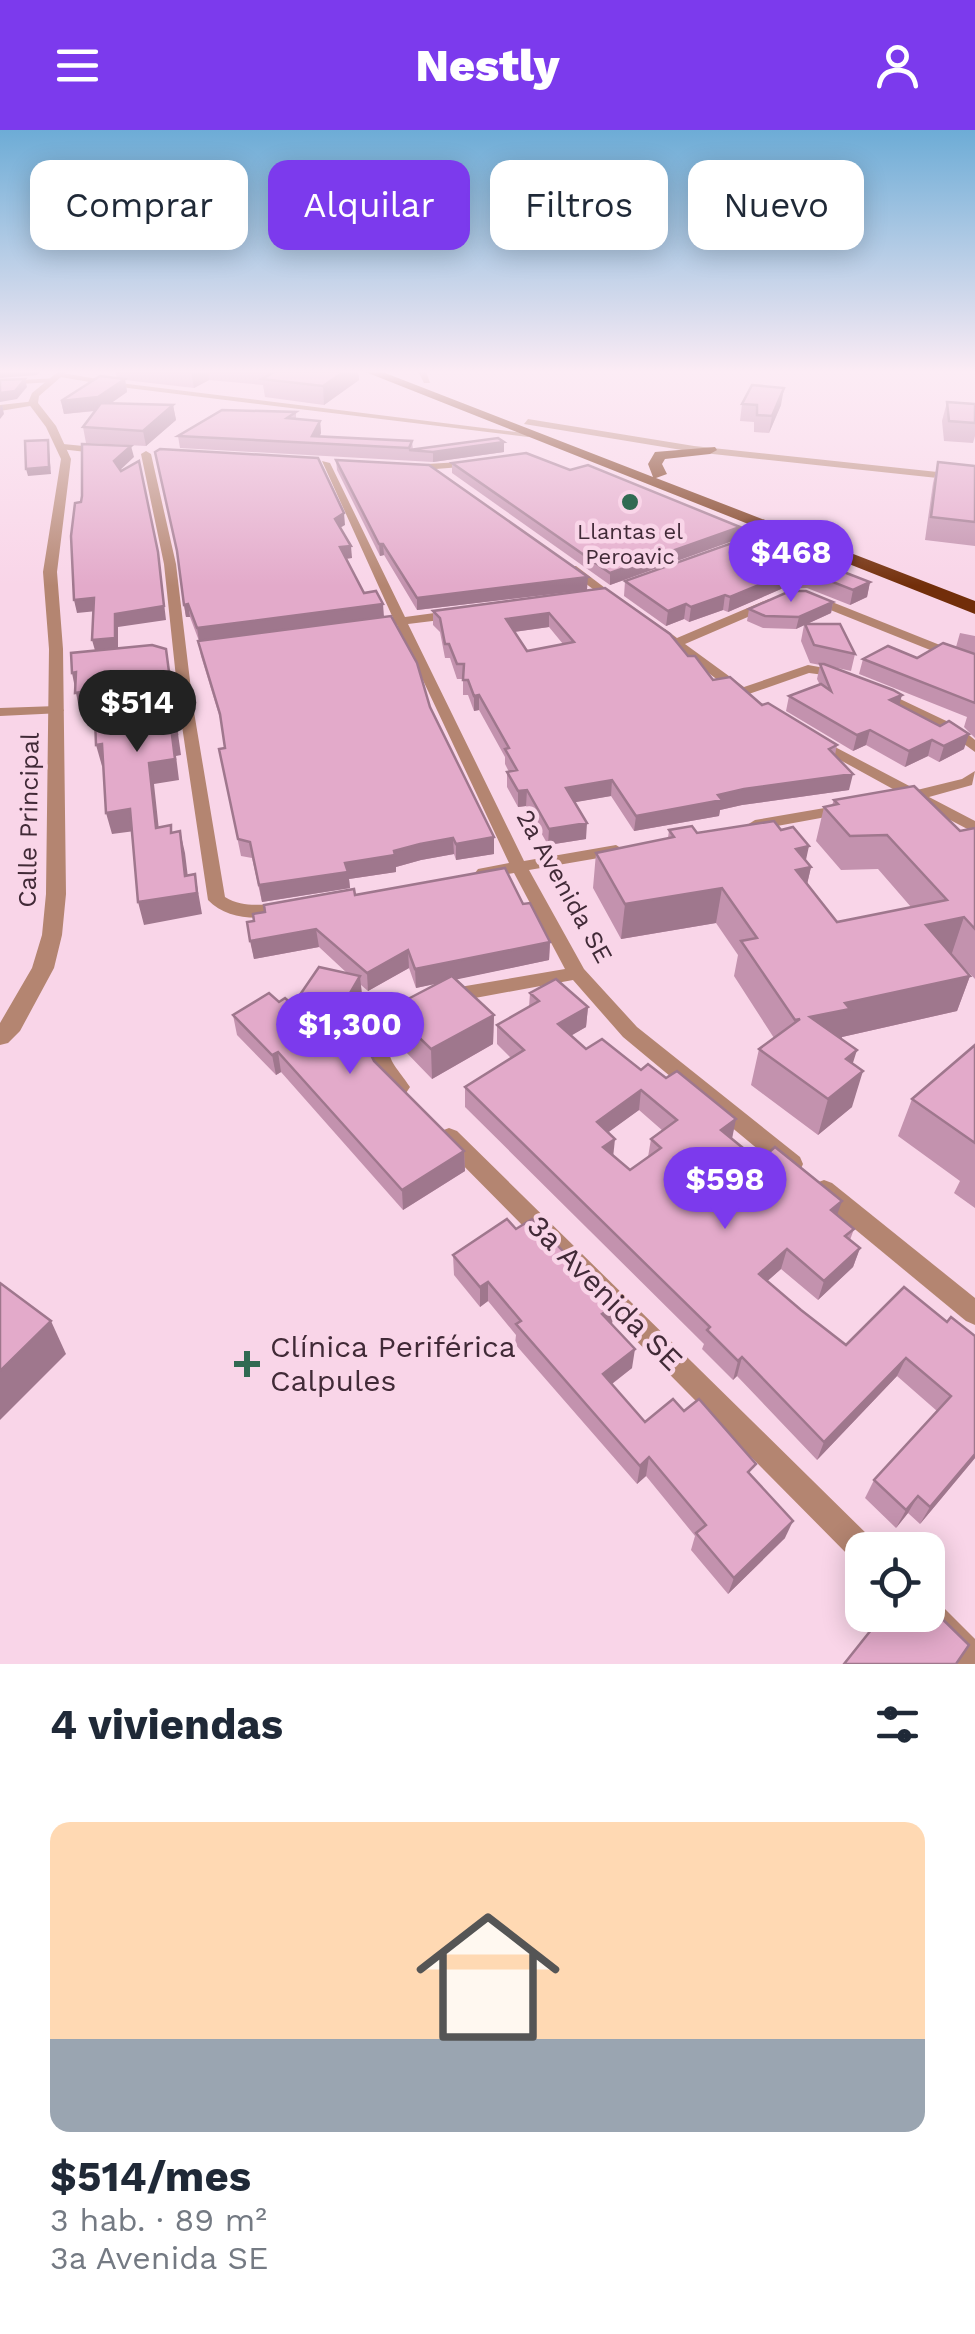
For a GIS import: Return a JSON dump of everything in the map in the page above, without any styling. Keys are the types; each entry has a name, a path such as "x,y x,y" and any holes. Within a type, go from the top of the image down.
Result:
{"highway":[{"path":"551,443 652,476"},
{"path":"576,443 757,518 975,596"},
{"path":"652,476 660,455 702,449"},
{"path":"775,524 975,608"}],"street":[{"path":"59,443 63,448 112,452"},
{"path":"649,443 975,479"},
{"path":"555,445 702,449"},
{"name":"Calle Principal","path":"0,1037 12,1026 32,994 52,935 57,710 50,572 66,459 63,448"},
{"path":"129,453 165,455"},
{"path":"146,454 170,564 179,650 217,900 226,908 247,911 310,905"},
{"path":"308,462 344,464"},
{"path":"399,467 433,469 483,462"},
{"name":"2a Avenida SE","path":"325,463 520,866 577,973 630,1032 975,1312"},
{"path":"433,469 446,478"},
{"path":"761,538 775,524"},
{"path":"555,555 639,616"},
{"path":"588,597 622,589"},
{"path":"678,643 790,595 806,595 975,664"},
{"path":"382,623 476,611"},
{"path":"655,628 757,702"},
{"path":"163,652 198,648"},
{"path":"56,666 76,664"},
{"path":"743,692 808,669 830,671 855,681"},
{"path":"872,690 954,730 975,748"},
{"name":"Calle Principal","path":"0,712 57,710"},
{"path":"800,732 975,828"},
{"path":"877,804 967,782 975,776"},
{"path":"745,827 858,807"},
{"path":"462,877 632,847"},
{"name":"3a Avenida SE","path":"577,973 432,998 382,1023 376,1056 386,1073 845,1532"},
{"path":"945,1631 975,1662"}],"building":[{"path":"25,443 48,443 49,467 26,469"},
{"path":"305,443 411,443 409,448"},
{"path":"464,443 500,443 433,452 409,450"},
{"path":"82,444 131,446 114,461 121,471 139,461 158,552 164,606 115,614 115,638 92,640 94,598 74,600 71,536 75,503 81,502 82,496"},
{"path":"160,449 318,458 344,513 335,519 351,546 340,547 364,593 376,591 383,604 197,628 188,604 184,605 177,551 155,452"},
{"path":"526,453 570,470 588,465 740,527 610,573 452,463"},
{"path":"336,460 429,465 588,577 417,598 383,544 379,544"},
{"path":"938,462 975,466 975,522 931,517"},
{"path":"760,533 781,541 770,546 836,574 841,571 870,582 853,590 810,573 783,575 730,597 725,595 668,611 625,581"},
{"path":"605,588 670,634 688,656 695,656 713,680 730,677 762,705 768,703 837,745 829,749 853,774 744,789 718,795 722,800 636,816 612,780 566,788 587,823 549,829 527,790 518,791 507,772 517,770 505,749 509,748 479,695 474,696 468,680 463,680 464,664 457,664 449,644 445,644 440,618 433,611","holes":["549,613 574,642 527,651 506,619"]},
{"path":"790,591 806,591 833,602 799,617 765,616 749,609"},
{"path":"391,616 417,663 430,707 494,837 456,844 453,838 420,844 394,851 395,855 345,863 348,872 259,885 250,842 238,839 219,749 225,748 220,714 198,641"},
{"path":"805,624 840,624 855,654 814,645"},
{"path":"943,643 975,654 975,703 863,659 888,646 917,658"},
{"path":"152,645 166,649 171,687 167,709 174,708 177,734 172,735 175,759 149,763 156,828 171,825 171,833 180,831 185,876 195,874 197,893 138,902 130,809 106,813 102,744 96,745 94,690 75,693 76,672 72,673 71,653"},
{"path":"820,664 893,690 902,695 890,700 940,726 949,721 969,734 944,746 932,740 909,751 870,730 857,735 789,696 821,684 831,691"},
{"path":"914,786 960,831 975,828 975,929 964,917 926,925 970,976 845,1003 850,1009 810,1017 857,1050 846,1059 863,1071 828,1099 759,1049 800,1019 795,1020 741,941 757,938 722,888 625,904 596,853 674,837 669,830 692,826 697,833 774,821 781,830 793,827 809,846 796,849 811,867 796,870 837,922 947,900 887,835 850,836 824,807 838,804 834,800"},
{"path":"505,868 523,904 530,903 550,942 415,969 408,950 367,973 316,929 250,941 247,922 254,921 253,914 265,912 264,905 354,889 355,895"},
{"path":"319,967 360,976 339,1012 361,1034 374,1061 464,1151 402,1190 278,1052 272,1055 233,1015 269,993 279,1002 285,998 293,1005"},
{"path":"452,976 494,1015 431,1049 400,1019 406,1000"},
{"path":"556,979 588,1007 558,1024 586,1049 602,1039 641,1070 648,1064 666,1078 677,1071 736,1119 721,1130 759,1161 775,1147 842,1201 831,1210 854,1229 845,1236 860,1248 824,1281 787,1249 759,1274 846,1345 904,1287 947,1322 951,1317 975,1336 975,1454 930,1507 918,1496 906,1510 874,1480 951,1396 906,1358 824,1442 465,1087 524,1050 497,1025 539,1001 530,993","holes":["641,1090 677,1120 651,1139 661,1148 630,1170 603,1147 615,1139 597,1122"]},
{"path":"975,1045 975,1143 912,1099"},
{"path":"507,1219 516,1229 532,1219 615,1305 602,1314 635,1349 603,1374 645,1422 673,1399 684,1411 699,1399 756,1464 748,1472 793,1521 734,1578 696,1533 706,1525 649,1457 640,1466 516,1324 521,1321 488,1282 480,1287 453,1255"},
{"path":"0,1283 51,1321 0,1371"},
{"path":"945,1622 969,1645 956,1664 844,1664 869,1632 945,1632"}],"place":[{"name":"Llantas el Peroavic","path":"630,502"},
{"name":"Clínica Periférica Calpules","path":"247,1364"}]}
